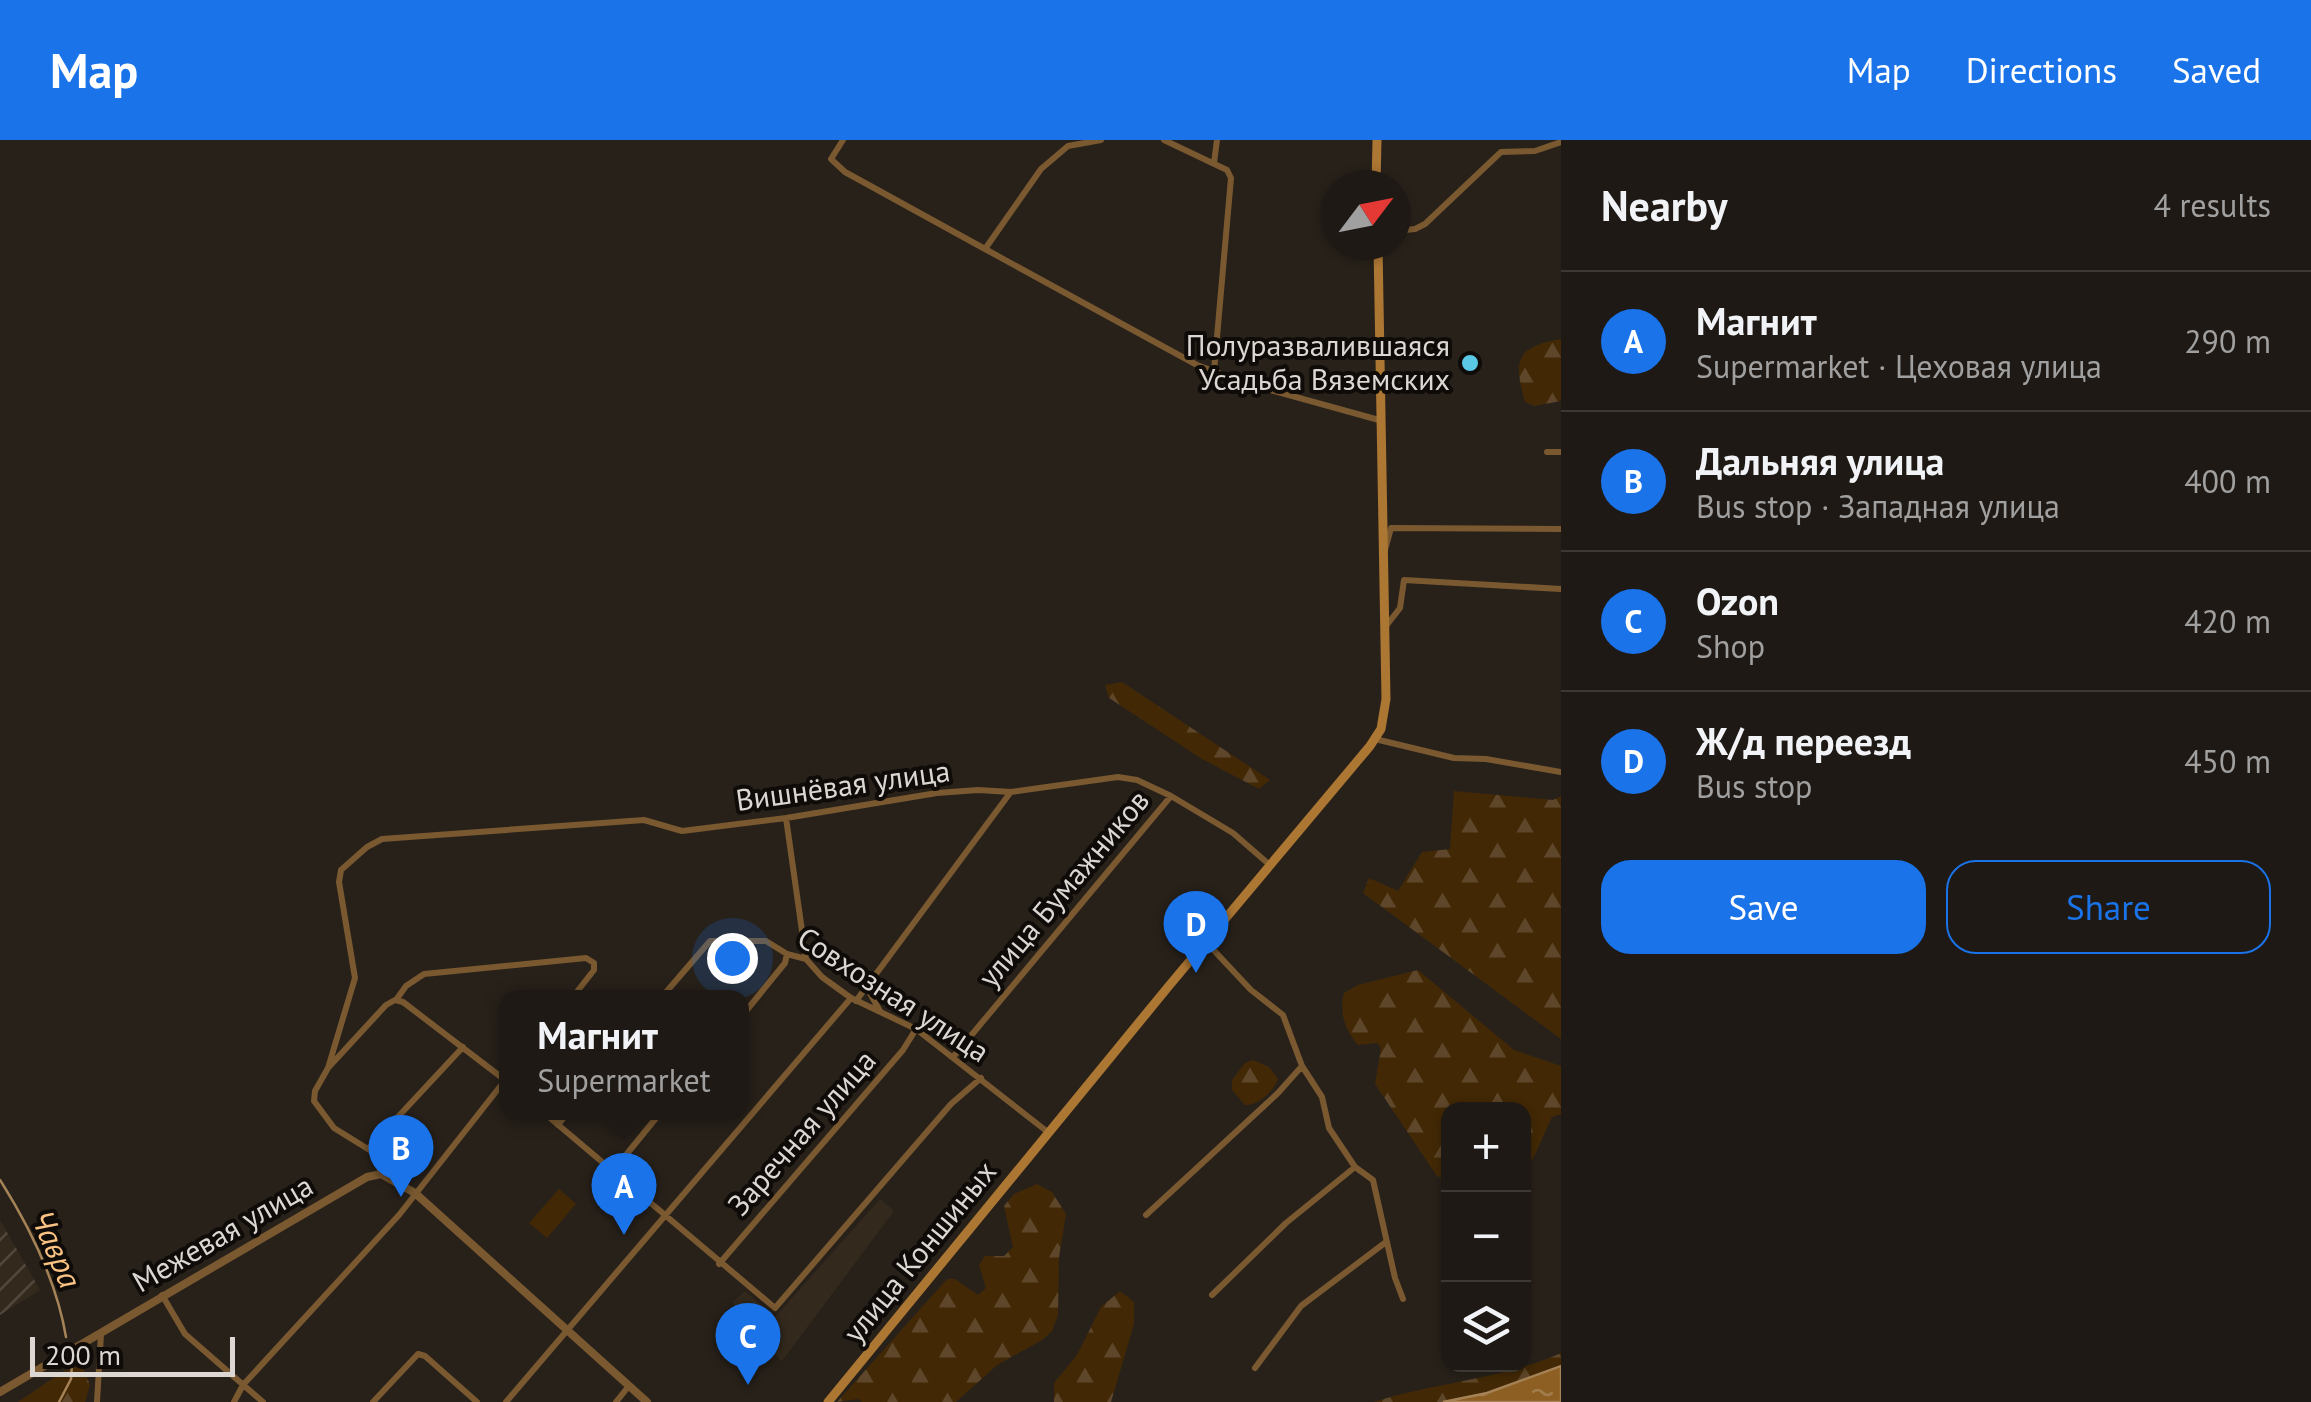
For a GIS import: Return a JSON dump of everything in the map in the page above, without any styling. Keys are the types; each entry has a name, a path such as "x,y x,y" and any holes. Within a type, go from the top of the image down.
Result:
{"main road":[{"path":"1376,170 1377,140"},
{"path":"1375,739 1385,716 1386,626 1380,491 1378,260"},
{"name":"улица Коншиных","path":"828,1402 1375,739"}],"street":[{"path":"844,140 831,159 846,172 1197,366 1380,420"},
{"path":"986,250 1041,169 1068,146 1102,140"},
{"path":"1164,140 1227,170 1230,178 1214,372"},
{"path":"1214,163 1218,140"},
{"path":"1411,229 1426,224 1501,152 1535,151 1561,142"},
{"path":"1547,452 1561,452"},
{"path":"1384,552 1391,528 1561,529"},
{"path":"1386,626 1400,608 1404,580 1561,589"},
{"path":"1375,739 1454,758 1486,759 1561,772"},
{"name":"Вишнёвая улица","path":"328,1068 354,978 354,957 339,882 341,870 367,846 382,839 644,820 682,831 937,793 1011,792 1118,777 1136,780 1172,796 1233,833 1272,867"},
{"path":"506,1402 867,986 1011,792"},
{"name":"улица Бумажников","path":"954,1057 1172,796"},
{"path":"786,818 806,959"},
{"name":"Совхозная улица","path":"668,990 710,942 766,941 786,954 806,959 854,999 916,1029 1049,1132"},
{"path":"1206,942 1251,990 1283,1015 1302,1066 1322,1097 1329,1128 1355,1167 1373,1180 1403,1299"},
{"path":"749,1007 785,963 786,954"},
{"path":"578,990 594,970 594,963 586,958 424,974 406,986 399,1001 374,1017 328,1068 315,1090 314,1101 334,1128 370,1148 380,1162 381,1174 415,1193 647,1402"},
{"path":"867,986 881,1013"},
{"path":"399,1001 499,1075"},
{"name":"Заречная улица","path":"719,1264 916,1029"},
{"path":"370,1148 463,1047"},
{"path":"1146,1215 1302,1066"},
{"path":"553,1120 664,1218 775,1308 951,1104 981,1078"},
{"path":"234,1402 243,1385 400,1216 499,1090"},
{"path":"558,1124 561,1120"},
{"path":"612,1172 654,1120"},
{"path":"1212,1294 1286,1223 1355,1167"},
{"name":"Межевая улица","path":"0,1392 366,1177 381,1174"},
{"path":"1256,1368 1302,1306 1386,1242"},
{"path":"162,1294 185,1334 262,1402"},
{"path":"97,1402 98,1342 102,1331"},
{"path":"373,1402 418,1354 477,1402"},
{"path":"616,1402 628,1387"}],"shaded area":[{"path":"880,1199 894,1211 782,1361 737,1322 733,1302 745,1291 775,1317"},
{"path":"0,1220 40,1290 0,1315"}],"green space":[{"path":"1561,339 1561,401 1534,406 1525,402 1519,375 1522,357 1535,346"},
{"path":"1122,682 1270,780 1259,789 1202,759 1109,698 1105,685"},
{"path":"1454,791 1553,800 1561,796 1561,1039 1363,893 1369,878 1398,891 1422,852 1450,849"},
{"path":"1418,970 1514,1050 1561,1066 1561,1114 1552,1117 1533,1159 1531,1102 1441,1102 1441,1178 1437,1176 1375,1084 1381,1048 1377,1043 1358,1045 1347,1027 1344,993 1358,985"},
{"path":"1253,1060 1269,1067 1278,1079 1265,1097 1245,1105 1232,1090 1232,1080 1245,1063"},
{"path":"1037,1184 1052,1192 1066,1214 1059,1257 1058,1315 1052,1331 997,1365 956,1402 837,1402 947,1279 955,1279 978,1295 986,1288 979,1265 985,1256 1004,1256 1013,1247 1004,1206 1014,1194"},
{"path":"559,1189 576,1204 547,1238 529,1223"},
{"path":"1120,1291 1134,1302 1134,1324 1111,1402 1054,1402 1054,1383 1077,1355 1101,1307"},
{"path":"1561,1353 1561,1366 1487,1393 1443,1402 1374,1402 1504,1372 1531,1372 1531,1364"},
{"path":"82,1365 90,1385 85,1402 18,1402 64,1371"}],"water":[{"path":"1561,1366 1561,1402 1443,1402 1487,1393"}],"waterway":[{"name":"Чавра","path":"0,1180 40,1256 56,1296 66,1337"},
{"name":"Чавра","path":"59,1402 71,1379 72,1363"}],"place":[{"name":"Полуразвалившаяся Усадьба Вяземских","path":"1470,363"},
{"name":"Ж/д переезд","path":"1196,973"},
{"name":"Дальняя улица","path":"401,1197"},
{"name":"Магнит","path":"624,1235"},
{"name":"Ozon","path":"748,1385"}]}
